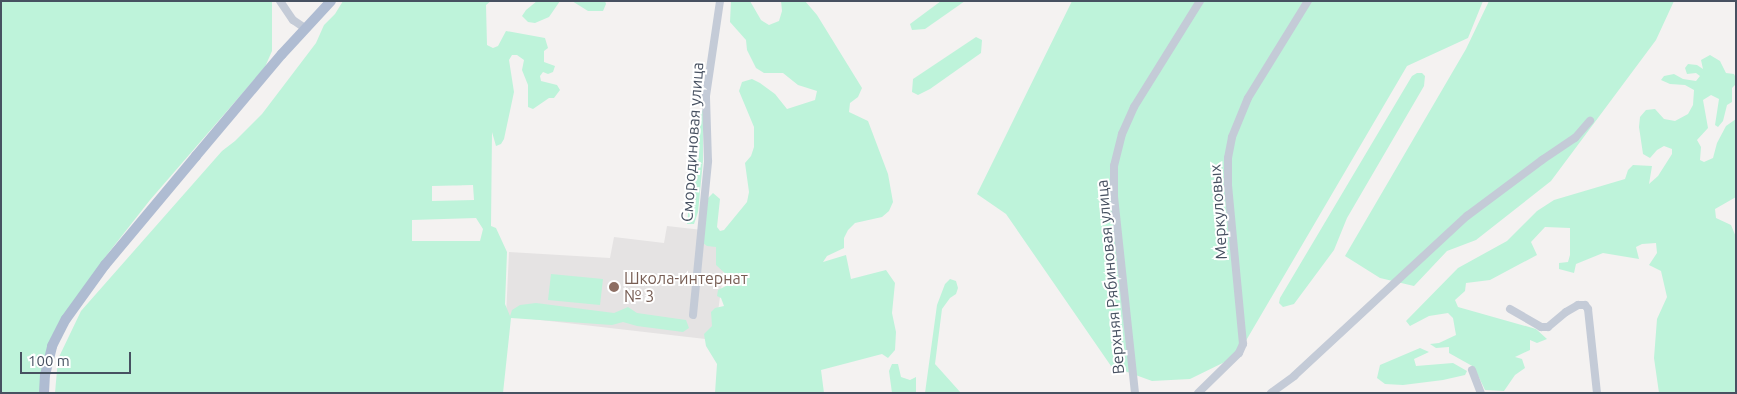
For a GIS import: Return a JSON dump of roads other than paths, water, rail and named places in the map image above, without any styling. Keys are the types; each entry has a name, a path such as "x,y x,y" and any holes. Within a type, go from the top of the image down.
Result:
{"main road":[{"path":"44,393 45,375 52,346 66,319 111,258 282,54 331,1"}],"street":[{"path":"280,1 293,20 305,28"},
{"name":"Смородиновая улица","path":"693,316 708,161 706,96 720,1"},
{"name":"Верхняя Рябиновая улица","path":"1135,393 1118,234 1114,166 1122,134 1134,107 1200,1"},
{"name":"Меркуловых","path":"1198,393 1239,353 1243,344 1228,186 1228,167 1232,137 1248,98 1308,1"},
{"path":"1271,393 1294,376 1467,216 1575,138 1590,121"},
{"path":"1510,308 1541,327 1548,327 1566,312 1578,305 1585,305 1588,309 1597,393"},
{"path":"1472,370 1481,393"}],"place":[{"name":"Школа-интернат № 3","path":"614,287"}]}
